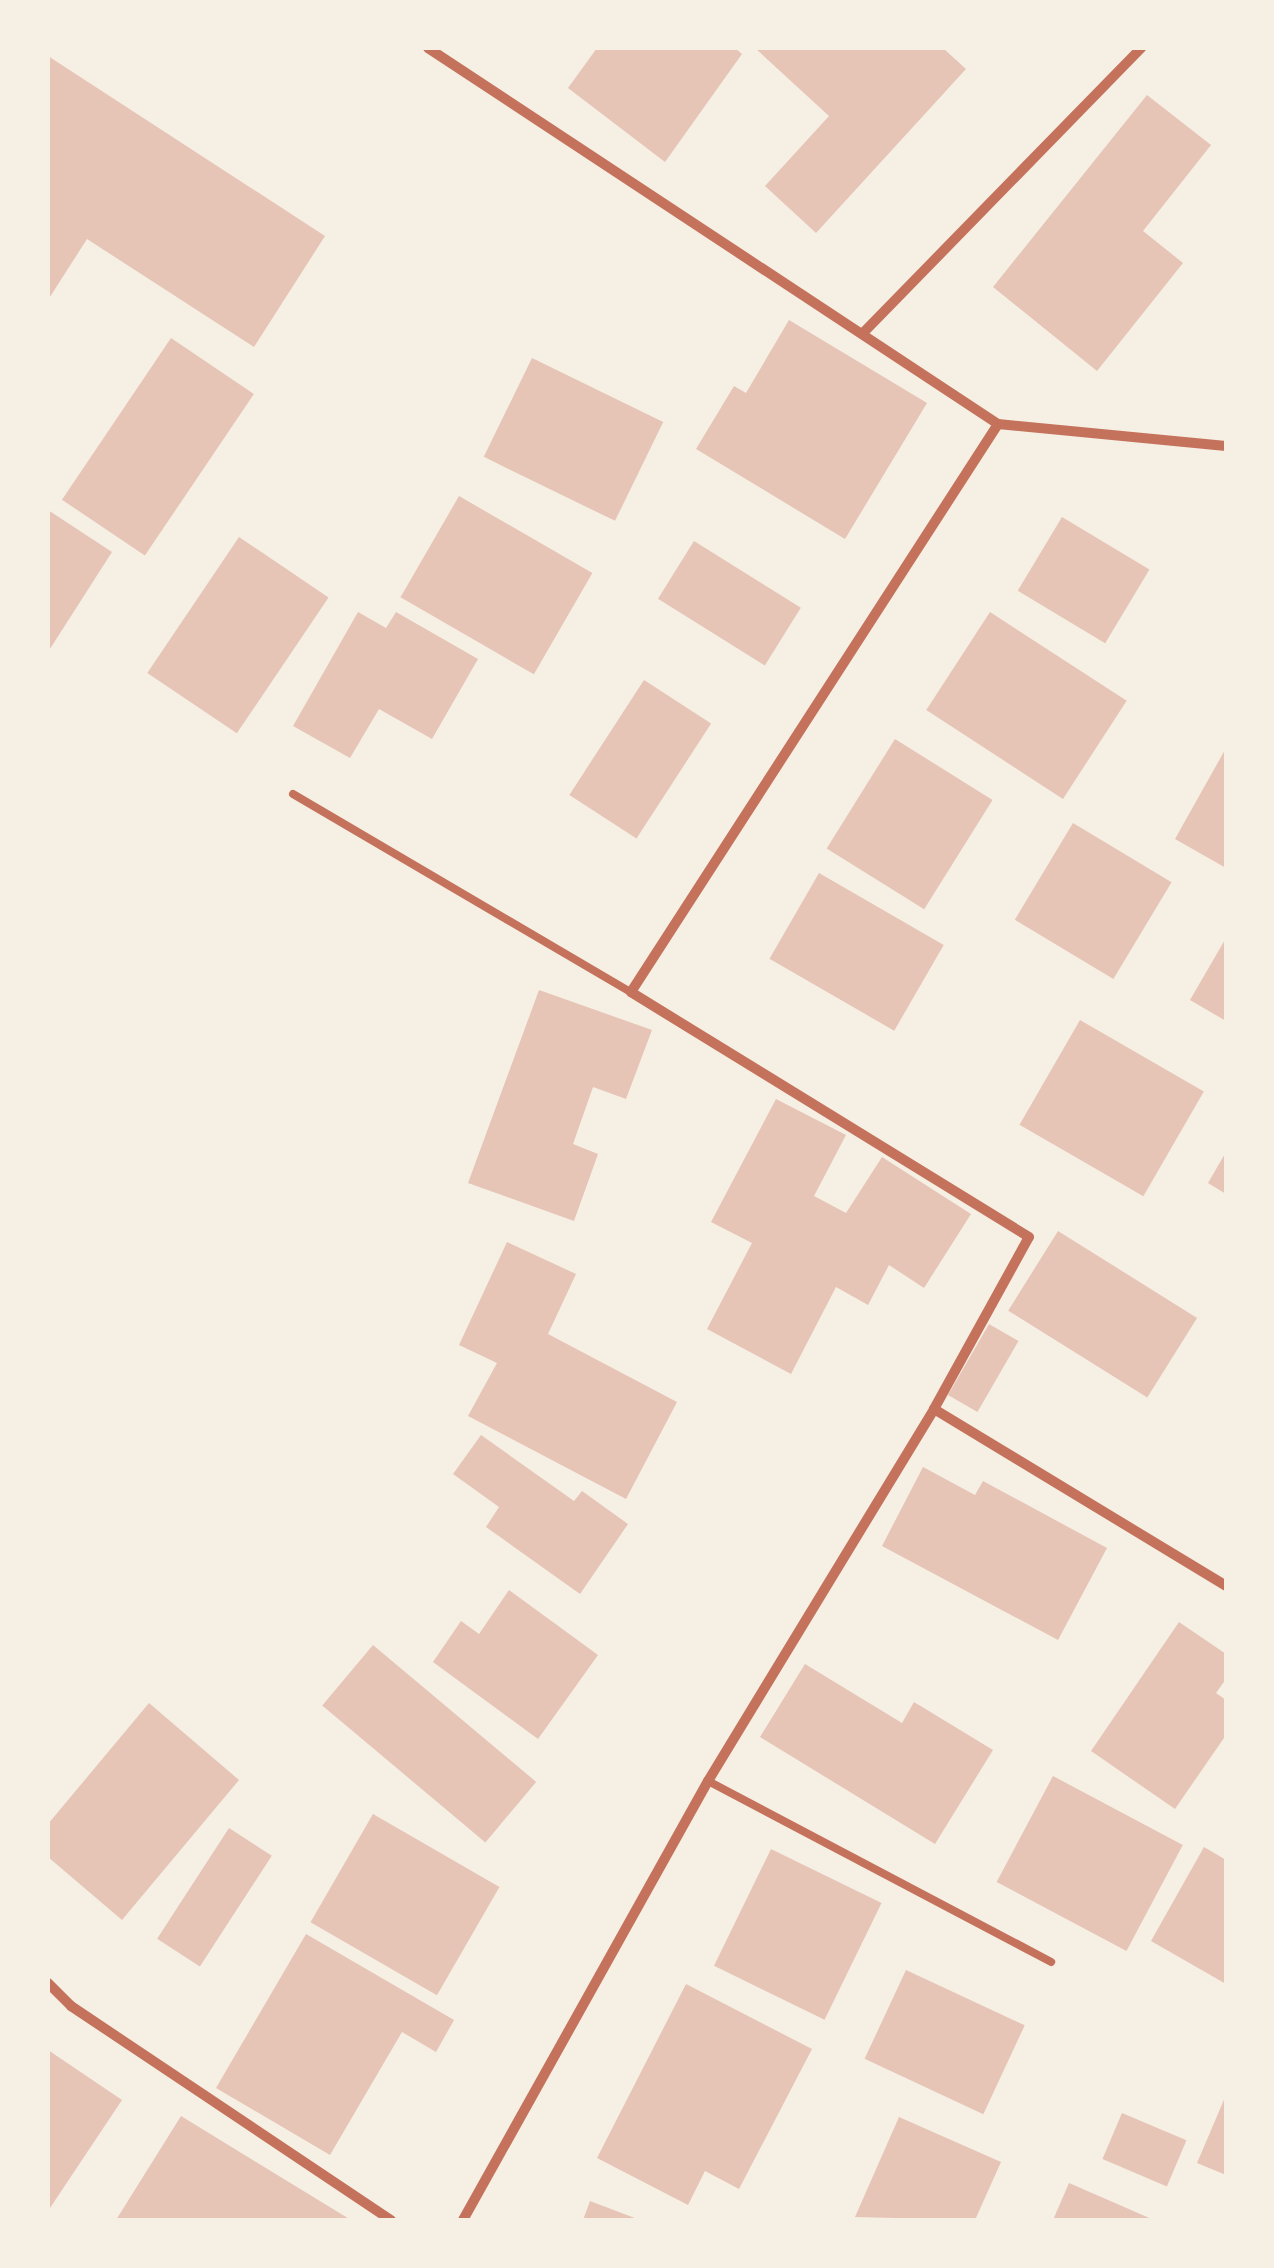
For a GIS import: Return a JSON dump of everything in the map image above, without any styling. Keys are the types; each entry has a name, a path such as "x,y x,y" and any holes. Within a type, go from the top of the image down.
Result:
{"street":[{"path":"428,48 864,332 998,424 1226,446"},
{"path":"864,332 1141,48"},
{"path":"463,2220 708,1781 934,1409 1030,1237 631,992 998,424"},
{"path":"934,1409 1226,1586"},
{"path":"48,1983 71,2006 391,2220"}],"lane":[{"path":"293,794 631,992"},
{"path":"708,1781 1051,1962"}],"building":[{"path":"597,48 735,48 742,54 665,162 568,88"},
{"path":"755,48 943,48 966,69 816,233 765,186 829,116"},
{"path":"48,56 325,236 254,347 87,239 48,300"},
{"path":"1147,95 1211,145 1143,231 1183,263 1097,371 993,287"},
{"path":"789,320 927,403 845,539 696,449 734,386 746,393"},
{"path":"171,338 254,394 145,556 62,500"},
{"path":"532,358 663,422 615,521 484,457"},
{"path":"459,496 592,573 534,674 400,597"},
{"path":"48,510 112,552 48,652"},
{"path":"1062,517 1149,570 1105,643 1018,591"},
{"path":"239,537 329,597 237,733 147,673"},
{"path":"694,541 801,608 765,665 658,599"},
{"path":"358,612 386,628 396,612 478,659 432,739 379,709 350,758 293,726"},
{"path":"990,612 1127,701 1063,799 926,710"},
{"path":"644,680 711,724 636,838 569,795"},
{"path":"895,739 993,800 924,909 827,848"},
{"path":"1226,748 1226,868 1175,839"},
{"path":"1073,823 1172,882 1113,979 1015,920"},
{"path":"819,873 944,945 894,1031 770,959"},
{"path":"1226,938 1226,1021 1190,1000"},
{"path":"539,990 652,1030 626,1099 593,1087 573,1144 598,1154 574,1221 468,1183"},
{"path":"1080,1020 1204,1092 1143,1196 1020,1125"},
{"path":"776,1099 846,1135 814,1196 846,1213 882,1157 971,1214 924,1288 889,1265 868,1305 836,1287 791,1374 707,1329 752,1243 711,1222"},
{"path":"1226,1152 1226,1194 1208,1183"},
{"path":"1058,1231 1197,1318 1147,1398 1008,1311"},
{"path":"507,1242 576,1274 548,1334 677,1402 626,1499 468,1416 497,1363 459,1345"},
{"path":"989,1324 1018,1341 977,1412 948,1395"},
{"path":"481,1435 574,1501 582,1491 628,1524 580,1594 486,1527 499,1507 453,1474"},
{"path":"923,1467 975,1495 983,1481 1107,1548 1058,1640 882,1546"},
{"path":"509,1590 598,1655 538,1739 433,1662 461,1621 479,1634"},
{"path":"1179,1622 1226,1654 1226,1679 1216,1693 1226,1700 1226,1735 1175,1809 1091,1751"},
{"path":"373,1645 536,1782 485,1842 322,1706"},
{"path":"805,1664 902,1723 914,1702 993,1750 935,1844 760,1737"},
{"path":"149,1703 239,1780 122,1920 48,1857 48,1824"},
{"path":"1053,1776 1183,1845 1126,1951 997,1882"},
{"path":"373,1814 499,1887 437,1995 310,1922"},
{"path":"229,1828 272,1856 200,1966 157,1939"},
{"path":"1204,1847 1226,1860 1226,1984 1151,1941"},
{"path":"771,1849 882,1903 825,2020 714,1966"},
{"path":"306,1934 454,2020 436,2052 402,2032 330,2155 216,2088"},
{"path":"906,1970 1025,2025 983,2114 865,2059"},
{"path":"686,1984 812,2049 739,2189 705,2171 688,2205 597,2158"},
{"path":"48,2050 122,2100 48,2211"},
{"path":"1226,2095 1226,2175 1197,2163"},
{"path":"1122,2113 1186,2140 1167,2186 1102,2159"},
{"path":"181,2116 351,2220 116,2220"},
{"path":"899,2117 1001,2162 975,2220 855,2217"},
{"path":"1069,2183 1154,2220 1053,2220"},
{"path":"590,2201 640,2220 583,2220"}]}
